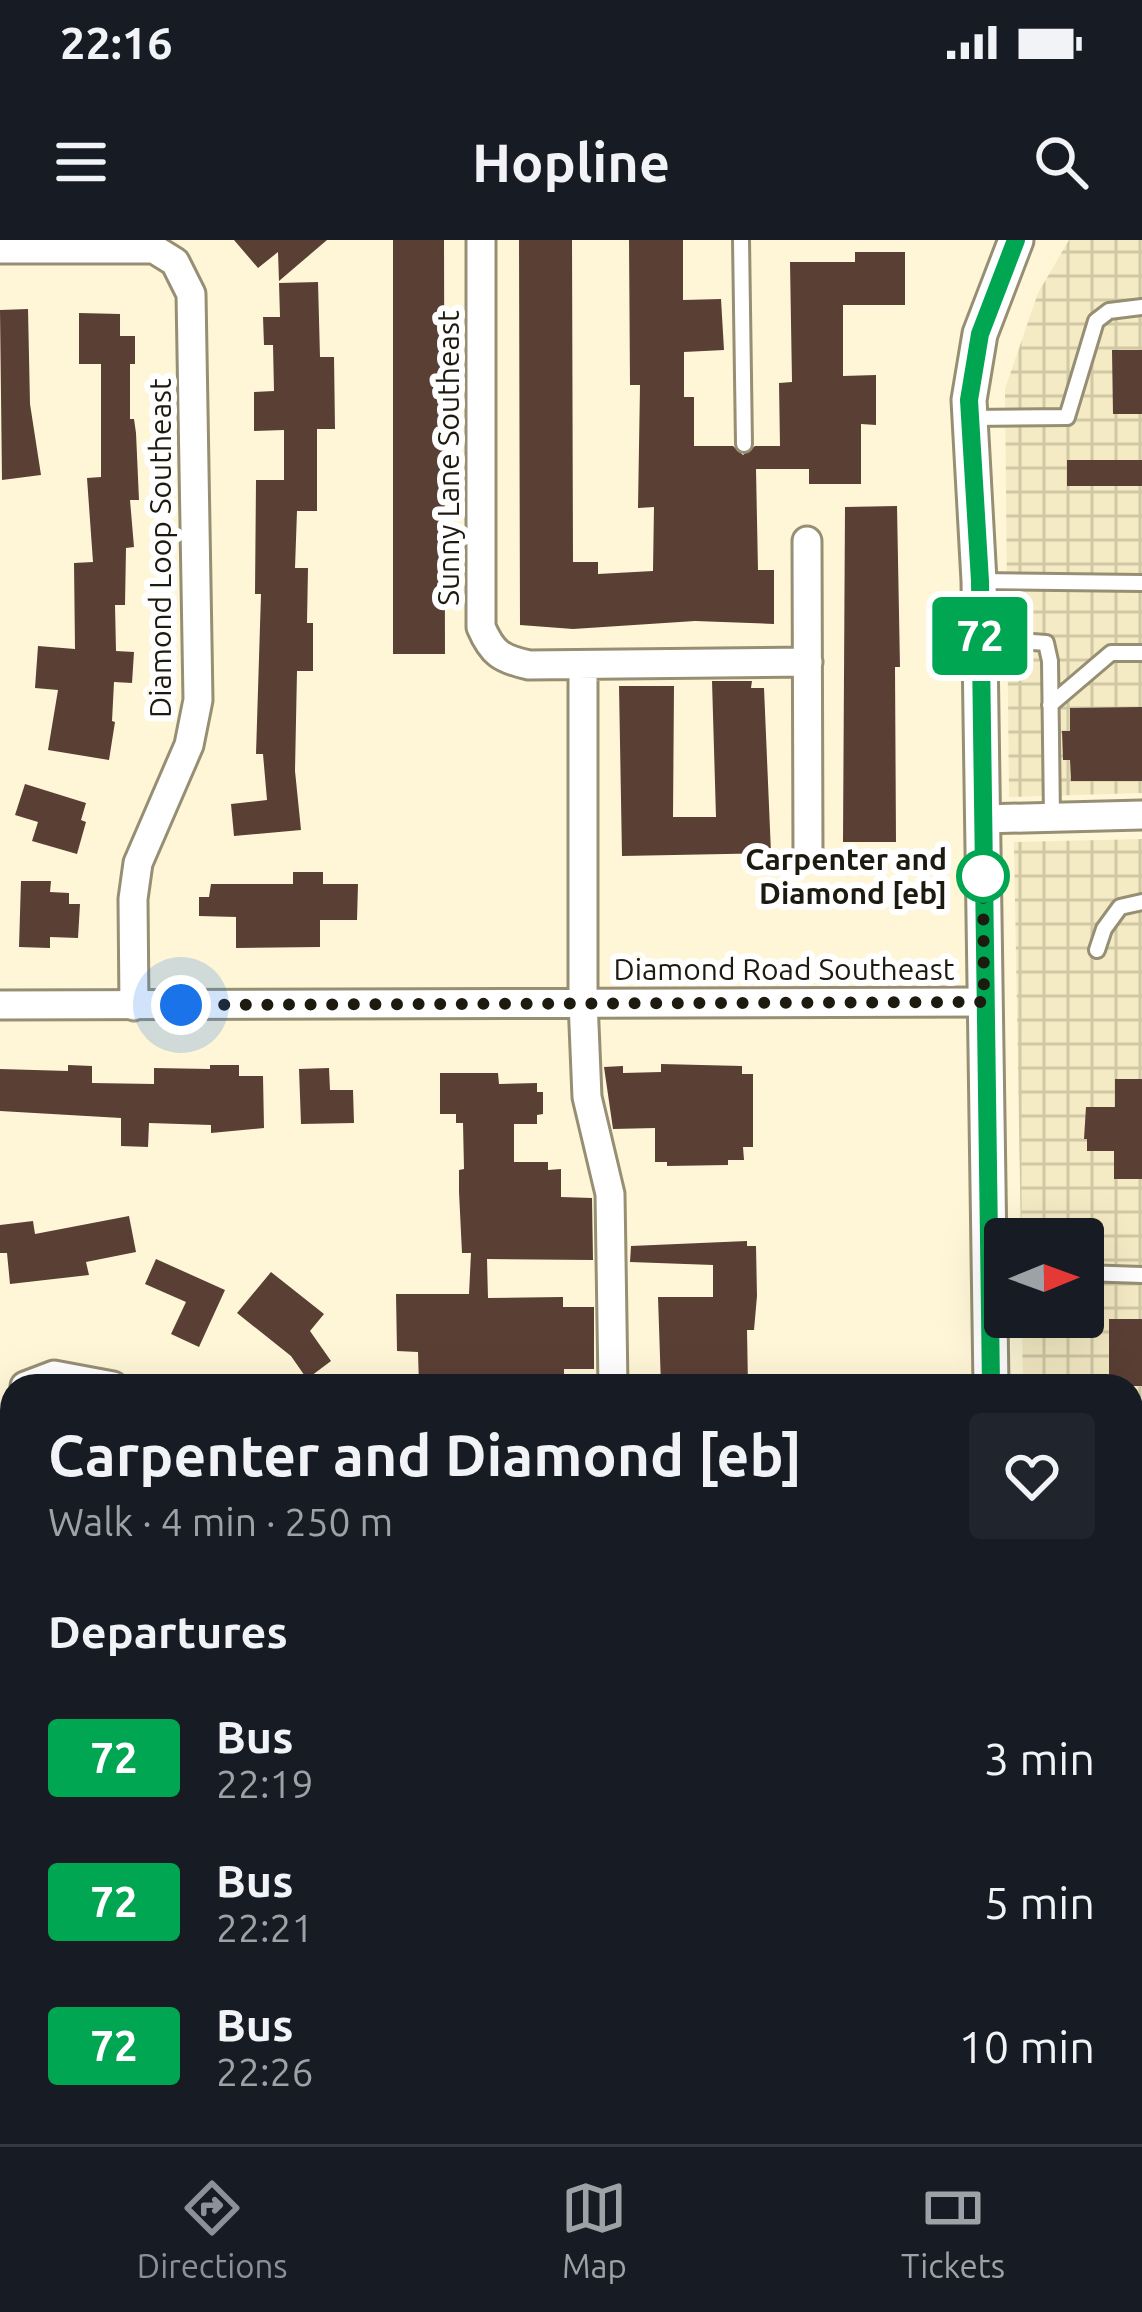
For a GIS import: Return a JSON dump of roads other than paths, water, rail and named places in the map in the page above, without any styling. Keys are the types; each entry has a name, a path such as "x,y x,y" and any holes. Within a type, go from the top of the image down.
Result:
{"street":[{"name":"Sunny Lane Southeast","path":"481,240 481,627 491,650 505,660 583,665"},
{"path":"994,1218 984,1002 980,581 969,400 980,334 1016,240"},
{"name":"Diamond Loop Southeast","path":"0,248 154,249 175,262 191,294 198,700 189,746 138,863 133,898 134,1006"},
{"path":"808,541 808,853"},
{"path":"583,665 808,662"},
{"name":"Diamond Road Southeast","path":"583,665 587,1097 610,1194 613,1374"},
{"path":"982,818 1142,815"},
{"name":"Diamond Road Southeast","path":"0,1005 984,1002"},
{"path":"992,1374 993,1338"}],"lane":[{"path":"740,240 744,444"},
{"path":"970,418 1067,417 1096,320 1109,310 1142,307"},
{"path":"980,581 1142,583"},
{"path":"980,638 1046,643 1052,817"},
{"path":"1051,705 1111,653 1142,653"},
{"path":"1097,950 1104,929 1120,907 1142,902"},
{"path":"1104,1274 1142,1275"}],"place":[{"name":"Carpenter and Diamond [eb]","path":"983,876"}]}
